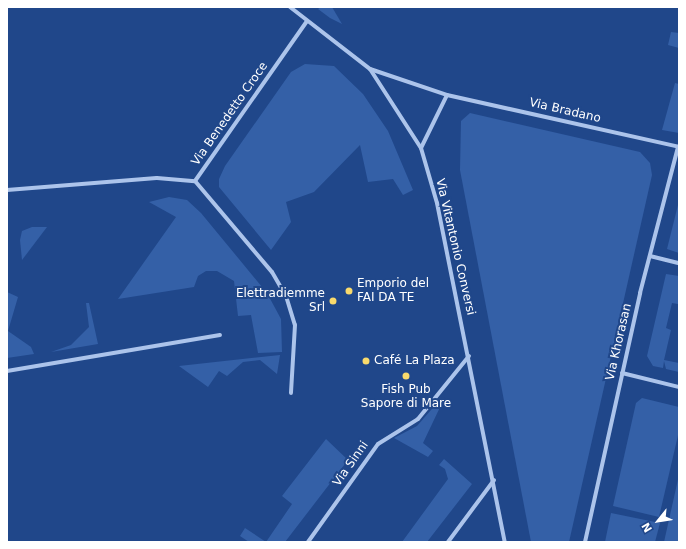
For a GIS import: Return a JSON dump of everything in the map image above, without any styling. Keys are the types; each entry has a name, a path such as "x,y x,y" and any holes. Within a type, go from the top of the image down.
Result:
{"street":[{"name":"Via Vitantonio Conversi","path":"290,7 370,69 421,148 437,203 494,480 505,542"},
{"name":"Via Benedetto Croce","path":"7,190 156,178 194,181 307,21"},
{"name":"Via Bradano","path":"370,69 447,95 678,147"},
{"path":"421,148 447,95"},
{"name":"Via Khorasan","path":"585,542 622,373 678,147"},
{"path":"194,181 272,272 286,296 295,325 292,393"},
{"path":"650,256 679,263"},
{"path":"7,371 220,335"},
{"name":"Via Sinni","path":"308,542 378,444 418,419 469,356"},
{"path":"622,373 679,387"},
{"path":"448,542 494,480"}],"shaded area":[{"path":"321,7 332,7 342,24 330,18 318,9"},
{"path":"671,32 679,33 679,48 668,45"},
{"path":"305,64 334,66 363,94 388,131 413,190 403,195 393,179 368,182 360,145 314,192 286,202 291,222 271,250 219,187 219,179 225,166 291,72"},
{"path":"675,83 679,84 679,133 662,130"},
{"path":"470,113 640,152 650,163 652,175 569,542 531,542 460,170 461,121"},
{"path":"169,197 187,200 201,213 267,293 281,319 282,352 258,353 251,315 238,316 234,281 217,271 206,271 198,276 194,287 118,299 176,217 149,202"},
{"path":"679,201 679,253 667,249"},
{"path":"32,227 47,227 22,260 20,240 22,231"},
{"path":"666,274 679,276 679,300 678,304 672,303 666,328 671,330 664,360 679,363 679,372 666,369 664,361 663,368 653,366 647,356"},
{"path":"7,292 18,297 8,331 31,347 34,354 7,358"},
{"path":"86,303 89,303 98,344 51,352 71,345 89,327"},
{"path":"280,355 277,374 260,360 243,362 227,376 219,371 208,387 179,366"},
{"path":"642,398 679,407 679,431 659,517 613,506 636,403"},
{"path":"438,402 442,403 423,443 433,451 428,457 394,438 417,426"},
{"path":"326,439 348,460 285,542 266,542 292,504 282,496"},
{"path":"444,459 472,484 427,542 402,542 448,479 445,469 439,465"},
{"path":"679,475 679,542 664,542"},
{"path":"611,513 660,523 655,542 605,542"},
{"path":"245,528 266,542 249,542 240,536"}],"place":[{"name":"Emporio del FAI DA TE","path":"349,291"},
{"name":"Elettradiemme Srl","path":"333,301"},
{"name":"Café La Plaza","path":"366,361"},
{"name":"Fish Pub Sapore di Mare","path":"406,376"}]}
